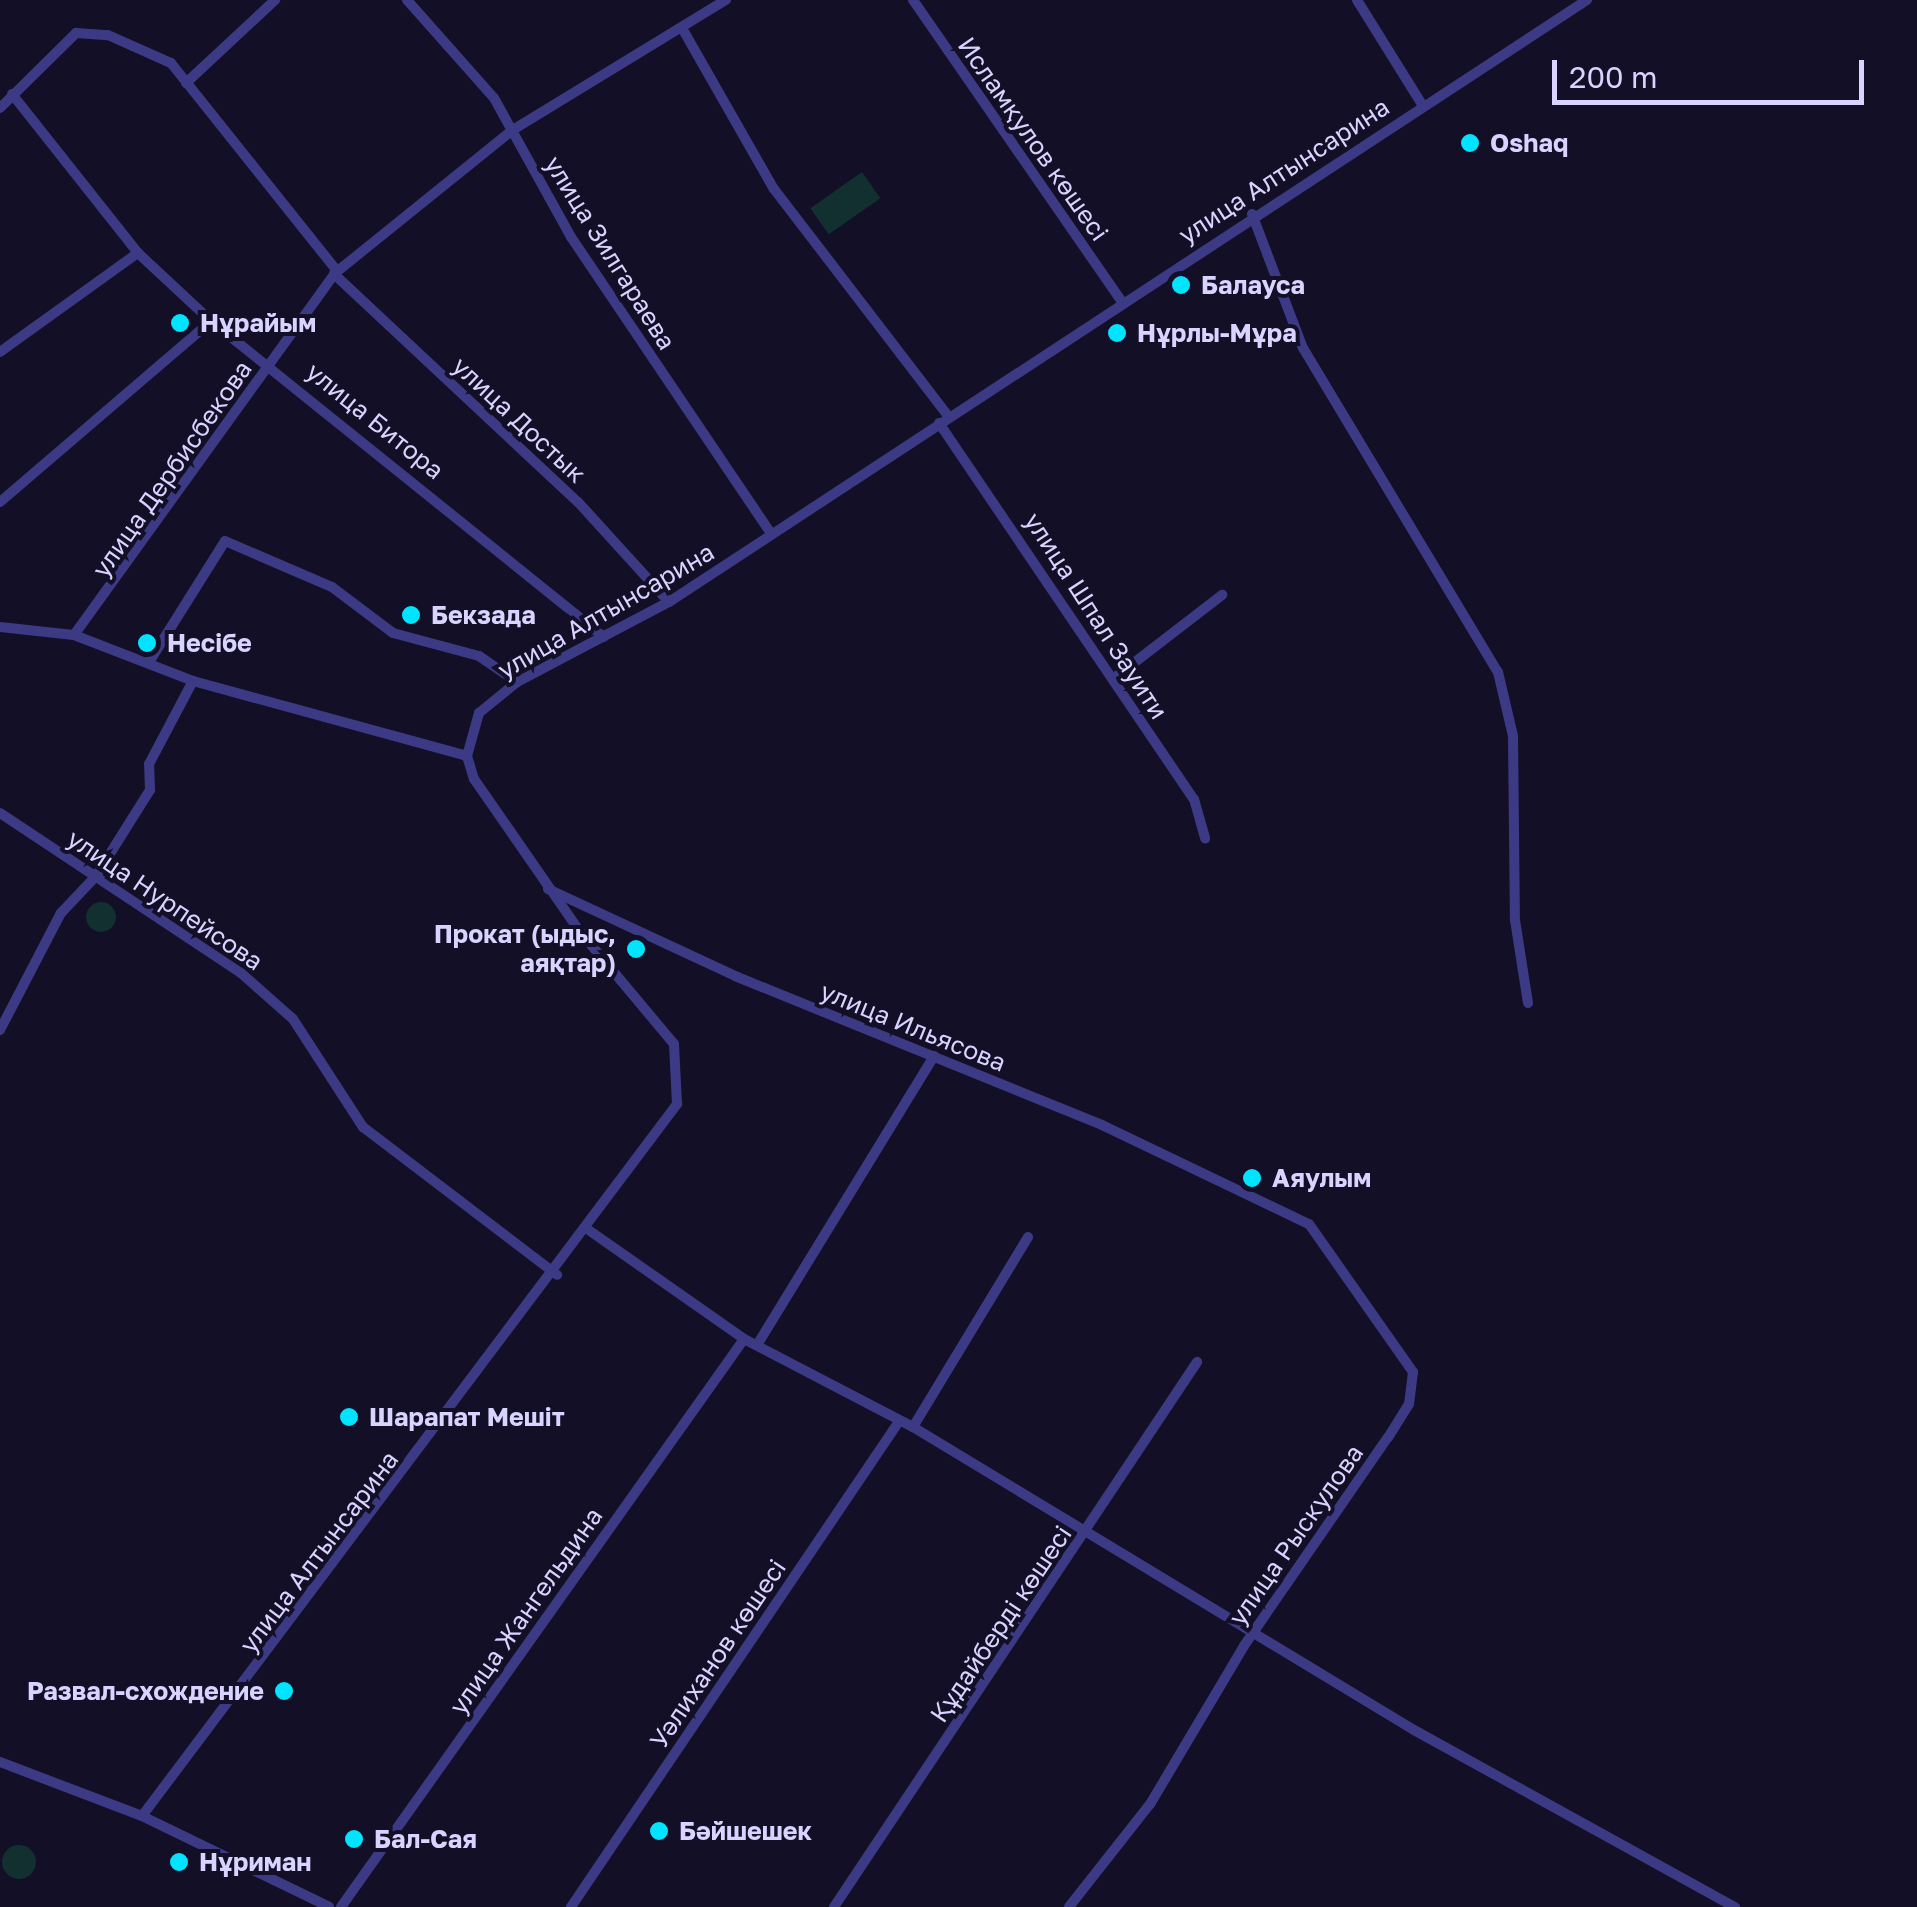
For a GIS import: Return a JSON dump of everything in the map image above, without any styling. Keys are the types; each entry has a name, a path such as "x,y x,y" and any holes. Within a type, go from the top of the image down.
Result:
{"street":[{"path":"186,83 275,0"},
{"name":"улица Зилгараева","path":"407,0 511,131 571,237 771,534"},
{"name":"улица Дербисбекова","path":"74,634 336,272 511,131 726,0"},
{"name":"Исламқулов көшесі","path":"912,0 1121,300"},
{"path":"1357,0 1423,106"},
{"name":"улица Алтынсарина","path":"142,1816 557,1275 678,1104 683,1076 656,1016 547,888 467,756 478,713 517,682 669,602 1252,214 1586,0"},
{"name":"улица Шпал Зауити","path":"682,28 756,163 944,420 1194,799 1205,838"},
{"name":"улица Достык","path":"12,94 76,33 128,43 170,63 336,272 578,502 669,602"},
{"path":"0,108 12,94"},
{"name":"улица Битора","path":"12,94 138,253 210,321 271,364 604,637"},
{"path":"1252,214 1304,348 1503,686 1528,1003"},
{"path":"0,352 138,253"},
{"path":"0,502 210,321"},
{"path":"151,659 225,541 332,587 394,632 480,656 517,682"},
{"path":"1113,679 1222,594"},
{"path":"0,627 74,634 151,659 192,681 467,756"},
{"path":"0,1030 61,913 96,876 150,790 149,764 192,681"},
{"name":"улица Нурпейсова","path":"0,813 242,972 293,1019 363,1127 557,1275"},
{"name":"улица Ильясова","path":"547,888 1264,1202"},
{"path":"757,1345 934,1056"},
{"name":"улица Рыскулова","path":"1069,1907 1150,1804 1414,1388 1413,1372 1309,1224 1264,1202"},
{"path":"590,1231 744,1339 913,1428 1259,1632 1414,1730 1735,1907"},
{"path":"913,1428 1028,1238"},
{"name":"улица Жангельдина","path":"341,1907 744,1339"},
{"name":"Құдайберді көшесі","path":"834,1907 1089,1530 1197,1362"},
{"name":"Уәлиханов көшесі","path":"571,1907 898,1423"},
{"path":"0,1762 142,1816 329,1907"}],"green space":[{"path":"862,172 880,198 829,234 810,208"},
{"path":"101,902 112,906 116,917 112,928 101,932 90,928 86,917 90,906"},
{"path":"19,1845 31,1850 36,1862 31,1874 19,1879 7,1874 2,1862 7,1850"}],"place":[{"name":"Oshaq","path":"1470,143"},
{"name":"Балауса","path":"1181,285"},
{"name":"Нұрайым","path":"180,323"},
{"name":"Нұрлы-Мұра","path":"1117,333"},
{"name":"Бекзада","path":"411,615"},
{"name":"Несібе","path":"147,643"},
{"name":"Прокат (ыдыс, аяқтар)","path":"636,949"},
{"name":"Аяулым","path":"1252,1178"},
{"name":"Шарапат Мешіт","path":"349,1417"},
{"name":"Развал-схождение","path":"284,1691"},
{"name":"Бәйшешек","path":"659,1831"},
{"name":"Бал-Сая","path":"354,1839"},
{"name":"Нұриман","path":"179,1862"}]}
